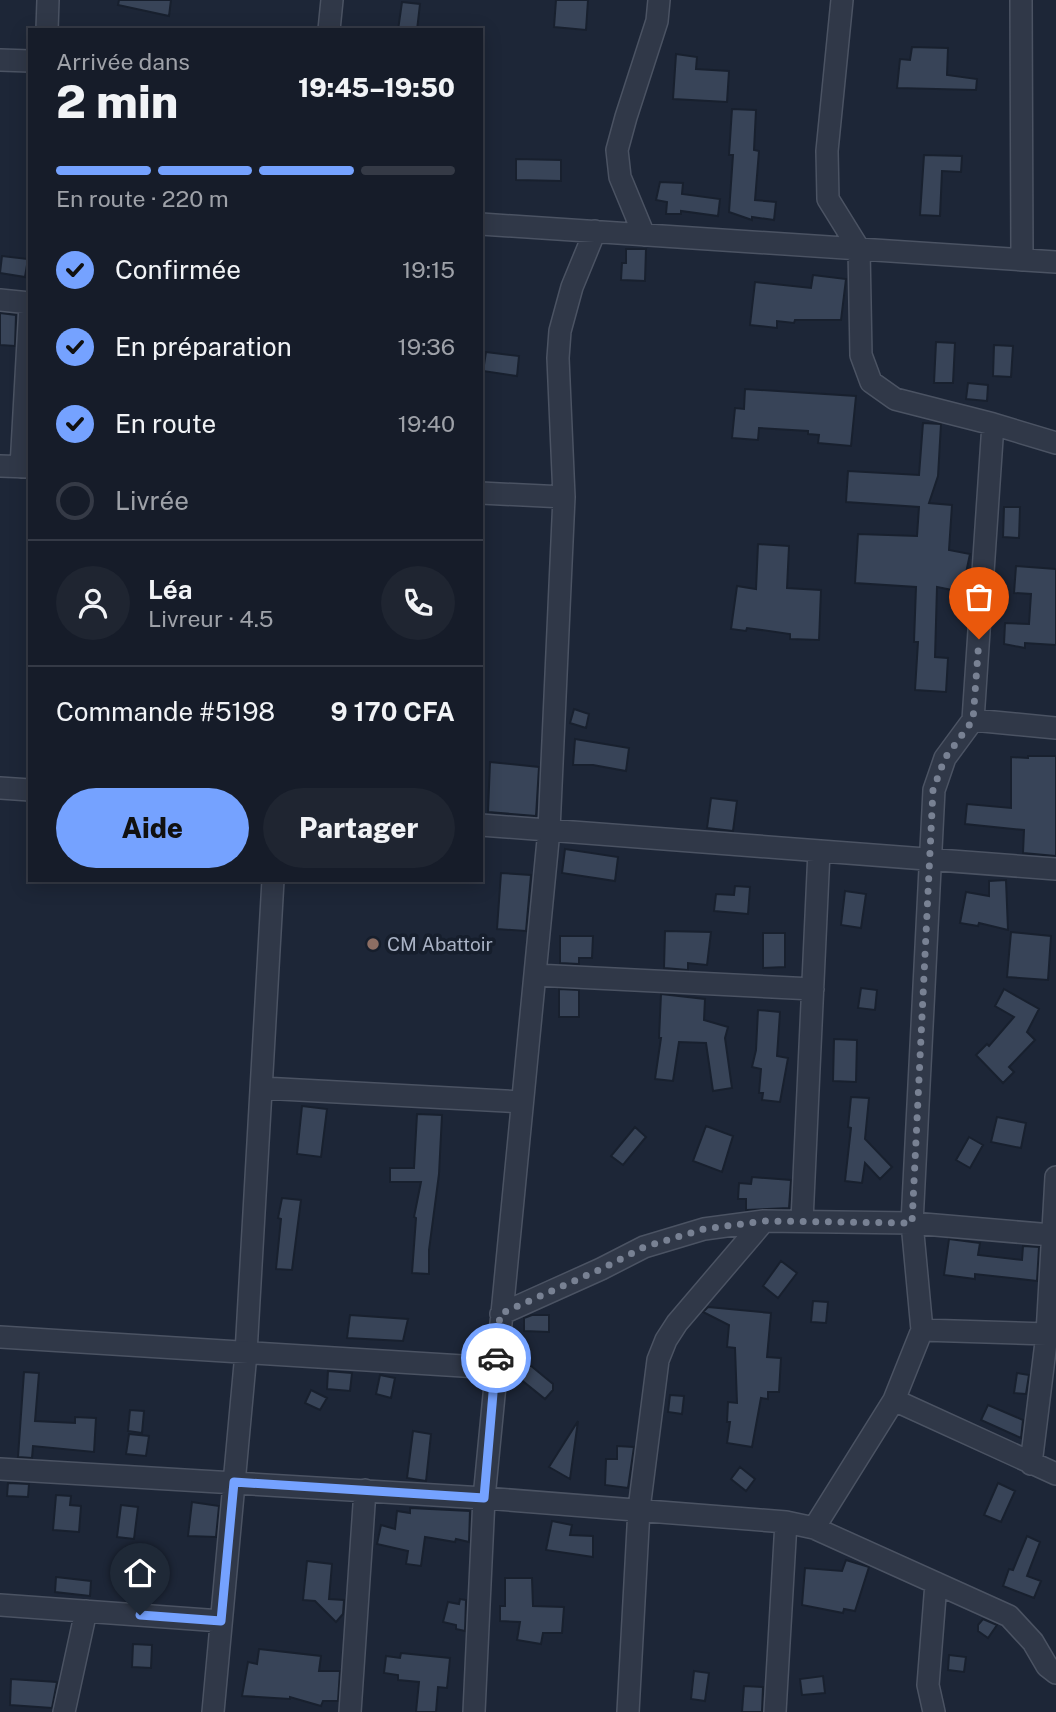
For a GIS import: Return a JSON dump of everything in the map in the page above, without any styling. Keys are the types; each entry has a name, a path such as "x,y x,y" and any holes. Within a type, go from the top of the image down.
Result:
{"street":[{"path":"47,28 48,0"},
{"path":"329,28 332,0"},
{"path":"644,235 620,177 617,150 657,21 659,0"},
{"path":"842,0 827,151 828,199 859,249 861,355 872,382 895,399 1056,443"},
{"path":"1021,0 1022,260"},
{"path":"0,60 28,61"},
{"path":"483,224 1056,262"},
{"path":"474,1712 484,1498 495,1368 549,830 564,497 558,358 560,331 572,287 595,231"},
{"path":"0,300 28,304"},
{"path":"17,467 28,329"},
{"path":"814,1528 894,1400 922,1330 912,1223 933,790 945,758 973,720 993,424"},
{"path":"483,493 564,497"},
{"path":"973,720 1056,728"},
{"path":"0,788 28,790"},
{"path":"483,825 1056,869"},
{"path":"802,1221 820,851"},
{"path":"213,1712 246,1353 273,882"},
{"path":"535,975 813,989"},
{"path":"262,1088 522,1102"},
{"path":"1031,1464 1047,1334 1056,1177"},
{"path":"500,1314 644,1247 704,1229 764,1221 802,1221 912,1223 1052,1235"},
{"path":"628,1712 639,1509 658,1360 677,1323 764,1221"},
{"path":"922,1330 1047,1334"},
{"path":"0,1337 495,1368"},
{"path":"894,1400 1056,1474"},
{"path":"0,1469 484,1498 786,1522 814,1528 1009,1616 1033,1643 1047,1666 1056,1673"},
{"path":"350,1712 365,1490"},
{"path":"775,1712 786,1522"},
{"path":"934,1712 928,1685 936,1583"},
{"path":"0,1605 221,1621"},
{"path":"64,1712 86,1611"}],"building":[{"path":"119,0 171,0 169,16 118,5"},
{"path":"556,0 588,0 586,30 554,27"},
{"path":"402,2 420,4 417,28 398,28"},
{"path":"912,47 948,48 947,75 977,79 976,90 897,88 900,59 910,60"},
{"path":"676,54 697,57 696,69 729,71 727,102 673,99"},
{"path":"732,109 756,110 754,150 759,151 755,200 776,202 774,220 752,217 752,220 729,212 733,155 729,155"},
{"path":"924,155 962,156 961,172 942,171 940,216 920,215"},
{"path":"516,159 561,160 561,181 516,180"},
{"path":"660,182 683,183 682,194 720,199 718,216 681,211 681,214 666,214 667,202 656,200"},
{"path":"626,249 646,249 645,281 621,280 622,263 626,263"},
{"path":"2,256 28,259 25,277 0,273"},
{"path":"813,275 846,279 841,320 795,320 794,323 777,321 777,328 750,325 755,282 811,288"},
{"path":"0,313 16,315 15,346 0,345"},
{"path":"936,342 955,343 953,383 934,383"},
{"path":"994,345 1013,346 1011,377 993,376"},
{"path":"486,352 519,356 517,376 483,371"},
{"path":"968,383 988,385 987,401 966,399"},
{"path":"745,389 856,396 851,446 818,443 819,435 808,434 808,431 759,428 758,440 732,438 735,408 744,409"},
{"path":"923,423 941,424 938,476 929,503 952,505 949,550 970,554 962,592 937,587 935,657 948,658 946,692 915,690 918,642 914,642 916,587 855,583 858,534 917,536 919,507 846,502 848,471 919,475"},
{"path":"1004,507 1020,507 1019,538 1003,537"},
{"path":"758,544 789,546 787,588 821,590 819,640 790,639 790,634 747,628 746,631 731,629 737,586 756,589"},
{"path":"1016,566 1056,569 1056,645 1025,643 1025,648 1004,644 1005,623 1029,624 1031,594 1014,593"},
{"path":"574,709 589,714 586,728 570,723"},
{"path":"575,739 629,748 626,771 593,765 573,765"},
{"path":"1056,756 1056,856 1023,853 1024,830 965,824 967,804 1011,808 1011,757"},
{"path":"490,762 539,767 536,816 488,812"},
{"path":"711,798 737,801 733,831 707,828"},
{"path":"565,849 618,857 615,881 562,873"},
{"path":"501,873 531,875 526,931 497,929"},
{"path":"1006,880 1008,930 979,923 978,926 960,923 966,892 989,896 989,881"},
{"path":"735,886 750,887 748,914 714,911 716,894 734,895"},
{"path":"845,891 866,894 861,928 841,925"},
{"path":"665,931 711,932 707,965 688,963 688,970 664,968"},
{"path":"1011,932 1051,936 1048,980 1007,977"},
{"path":"763,933 785,933 785,967 763,968"},
{"path":"560,936 593,936 592,958 579,958 579,964 560,963"},
{"path":"861,988 877,990 875,1010 858,1008"},
{"path":"559,989 579,990 579,1017 559,1017"},
{"path":"1004,989 1039,1009 1027,1032 1035,1040 1009,1067 1014,1072 1003,1083 976,1055 987,1044 989,1046 1014,1017 995,1006"},
{"path":"661,994 705,999 704,1020 728,1027 725,1038 732,1088 713,1091 706,1043 679,1042 673,1081 655,1079 661,1038"},
{"path":"758,1010 780,1012 777,1056 788,1058 780,1102 762,1100 763,1093 759,1093 761,1069 752,1067 756,1050"},
{"path":"834,1039 857,1040 856,1082 833,1081"},
{"path":"851,1097 869,1098 865,1139 892,1167 880,1179 865,1163 862,1183 845,1181 851,1128 848,1127"},
{"path":"302,1106 327,1109 321,1157 297,1154"},
{"path":"417,1114 442,1115 429,1274 412,1273 414,1217 421,1182 390,1182 390,1168 414,1168"},
{"path":"997,1117 1026,1123 1021,1148 991,1142"},
{"path":"706,1126 733,1136 722,1172 693,1161"},
{"path":"635,1127 646,1137 623,1165 611,1156"},
{"path":"969,1137 983,1145 970,1168 956,1160"},
{"path":"752,1177 791,1180 789,1208 746,1210 746,1199 738,1199 739,1183 751,1184"},
{"path":"282,1198 301,1200 292,1270 276,1269 281,1219 278,1218"},
{"path":"949,1239 980,1243 978,1255 1022,1260 1023,1246 1039,1247 1037,1281 975,1274 975,1279 944,1275"},
{"path":"781,1261 797,1273 778,1298 763,1286"},
{"path":"813,1301 828,1302 826,1323 811,1322"},
{"path":"708,1307 771,1313 767,1357 781,1358 779,1392 768,1392 768,1399 761,1398 752,1447 727,1443 730,1422 727,1422 728,1402 737,1403 735,1348 727,1347 729,1325 703,1312"},
{"path":"350,1315 408,1319 403,1341 347,1338"},
{"path":"549,1315 549,1332 524,1331 524,1318"},
{"path":"530,1365 553,1384 553,1390 545,1399 519,1378"},
{"path":"328,1371 352,1373 350,1391 327,1389"},
{"path":"24,1372 39,1373 35,1421 75,1423 75,1417 96,1418 94,1452 33,1446 32,1458 18,1457"},
{"path":"1017,1373 1029,1375 1026,1394 1014,1393"},
{"path":"380,1375 395,1378 391,1398 376,1394"},
{"path":"311,1390 327,1398 320,1410 305,1403"},
{"path":"670,1395 684,1396 682,1414 668,1412"},
{"path":"988,1405 1023,1420 1021,1438 981,1420"},
{"path":"130,1410 144,1411 142,1433 128,1431"},
{"path":"578,1421 570,1479 549,1467"},
{"path":"413,1431 431,1434 426,1481 407,1478"},
{"path":"129,1434 149,1436 146,1456 126,1454"},
{"path":"617,1446 634,1447 628,1488 605,1485 606,1459 617,1459"},
{"path":"740,1467 755,1479 746,1491 731,1479"},
{"path":"8,1483 29,1484 28,1497 7,1496"},
{"path":"998,1483 1015,1491 1001,1522 984,1515"},
{"path":"56,1495 71,1496 70,1505 81,1506 79,1532 53,1530"},
{"path":"192,1502 219,1506 216,1537 188,1536"},
{"path":"121,1505 138,1507 134,1539 117,1537"},
{"path":"410,1508 470,1511 469,1542 425,1537 421,1566 406,1564 408,1551 377,1544 381,1525 395,1529 397,1511 410,1513"},
{"path":"552,1521 572,1525 570,1535 593,1536 593,1557 546,1550"},
{"path":"1027,1536 1040,1542 1027,1576 1041,1581 1034,1598 1003,1586"},
{"path":"846,1560 869,1567 855,1611 844,1609 843,1613 802,1605 805,1568 842,1571"},
{"path":"307,1561 332,1564 329,1599 344,1600 343,1614 336,1622 315,1601 303,1600"},
{"path":"56,1577 91,1581 90,1596 55,1592"},
{"path":"505,1578 532,1578 533,1606 564,1607 562,1633 543,1633 541,1644 517,1640 520,1622 500,1621 500,1606 505,1606"},
{"path":"460,1599 466,1600 465,1631 456,1629 456,1625 443,1622 448,1602 459,1604"},
{"path":"983,1619 997,1625 988,1638 978,1631 978,1625"},
{"path":"133,1644 152,1645 151,1668 132,1667"},
{"path":"259,1649 321,1656 319,1671 340,1671 338,1701 323,1701 321,1706 290,1697 242,1696 248,1662 257,1664"},
{"path":"401,1653 450,1658 447,1688 438,1687 436,1712 416,1712 419,1682 398,1680 398,1675 384,1673 386,1656 400,1658"},
{"path":"949,1655 966,1657 964,1672 948,1670"},
{"path":"694,1671 709,1673 705,1701 691,1699"},
{"path":"823,1676 825,1693 802,1695 800,1679"},
{"path":"11,1679 57,1682 52,1708 10,1705"},
{"path":"744,1686 763,1687 762,1712 742,1712"}],"way so far":[{"path":"496,1358 500,1314 644,1247 704,1229 764,1221 912,1223 933,790 945,758 973,720 979,639"}],"place":[{"name":"CM Abattoir","path":"373,944"}],"route":[{"path":"140,1615 221,1621 234,1482 484,1498 496,1358"}]}
